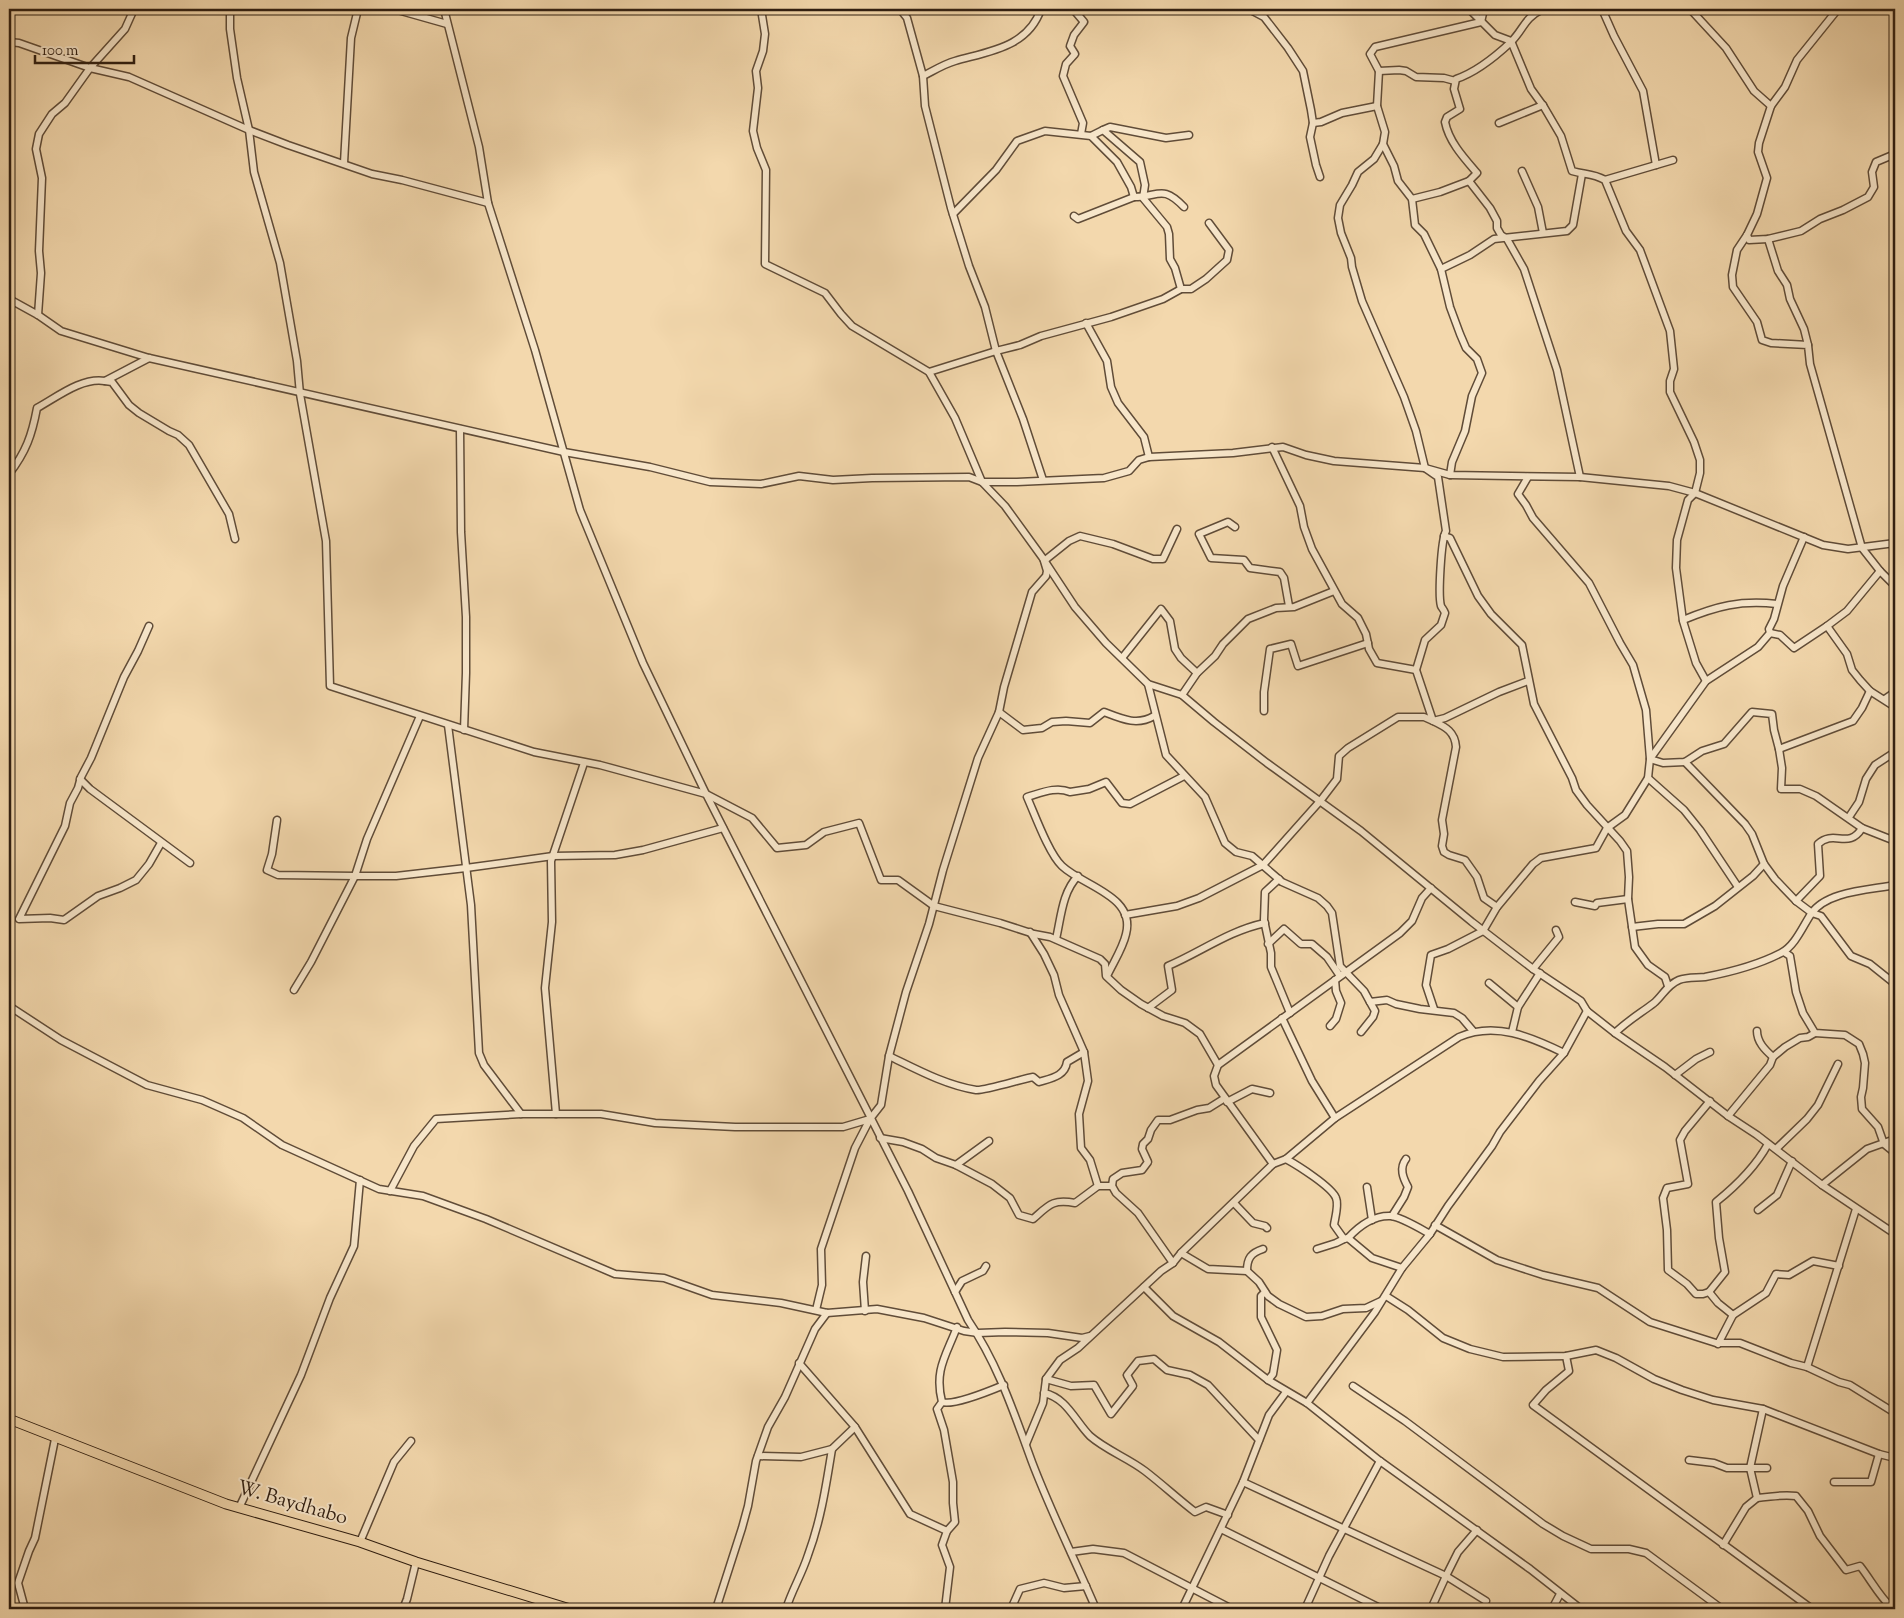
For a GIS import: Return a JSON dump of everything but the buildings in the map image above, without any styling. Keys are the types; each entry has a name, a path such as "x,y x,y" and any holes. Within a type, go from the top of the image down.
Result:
{"main road":[{"name":"W. Baydhabo","path":"9,1419 55,1439 240,1508 360,1542 416,1562 570,1609"}],"street":[{"path":"38,314 41,273 39,251 42,178 36,149 39,134 52,114 65,104 90,68 125,29 134,9"},
{"path":"230,9 230,29 237,78 249,130 254,172 280,263 298,361 300,394 326,541 330,686 534,752 600,765 706,794 752,818 777,848 806,845 824,832 859,823 881,880 898,880 934,906 1056,939 1100,959 1105,964 1107,976 1121,990 1148,1008 1163,1016 1185,1023 1200,1034 1218,1066"},
{"path":"344,163 351,38 358,9"},
{"path":"394,9 447,24"},
{"path":"444,9 479,147 488,203 535,350 580,510 643,663 706,794 908,1192 968,1320 978,1334 1004,1386 1026,1444 1096,1609"},
{"path":"761,9 765,34 763,50 756,70 758,88 753,131 757,148 766,170 765,264 825,293 852,326 929,372 955,418 982,482 1005,506 1075,607 1106,643 1148,684 1182,695 1267,763 1321,800 1483,931 1533,969 1581,1001 1587,1011 1615,1033 1776,1149 1822,1185 1895,1234"},
{"path":"900,9 907,18 923,76 925,106 953,214 984,306 996,351 1023,419 1043,480"},
{"path":"923,76 953,61 980,55 1016,41 1027,33 1037,21 1041,9"},
{"path":"1073,9 1084,22 1074,35 1070,46 1075,54 1066,64 1063,76 1083,123 1081,134"},
{"path":"1249,9 1264,17 1288,48 1303,72 1313,123 1310,137 1320,177"},
{"path":"1469,9 1495,35 1511,42 1531,89 1561,136 1572,171 1582,174 1592,173 1605,180 1626,231 1640,250 1670,331 1674,369 1670,381 1670,392 1694,442 1700,460 1700,472 1695,494 1688,500 1676,540 1676,568 1683,620 1696,663 1706,681"},
{"path":"1481,22 1484,9"},
{"path":"1412,199 1440,192 1469,181 1477,174 1447,134 1445,122 1447,117 1460,109 1454,89 1455,81 1487,63 1511,42 1530,12 1543,9"},
{"path":"1602,9 1643,91 1656,165"},
{"path":"1690,9 1726,48 1754,91 1770,106"},
{"path":"1808,345 1771,343 1762,340 1757,322 1733,287 1733,266 1737,250 1747,235 1756,214 1767,178 1758,152 1770,106 1785,87 1801,53 1838,9"},
{"path":"1433,721 1416,670 1425,640 1441,626 1445,612 1441,605 1440,590 1446,531 1438,477 1425,468 1416,431 1404,397 1362,301 1351,258 1341,234 1338,218 1340,205 1358,172 1374,159 1383,144 1385,132 1377,106 1378,71 1370,54 1375,47 1481,22"},
{"path":"9,42 19,43 90,68 129,77 249,130 372,174 488,203"},
{"path":"1378,71 1399,70 1406,71 1416,77 1444,78 1455,81"},
{"path":"1499,122 1542,105"},
{"path":"1313,123 1321,122 1342,112 1377,106"},
{"path":"1091,136 1110,127 1166,138 1190,135"},
{"path":"953,214 996,170 1017,141 1045,130 1091,136 1118,162 1134,196"},
{"path":"1103,130 1140,162 1145,186 1143,197 1167,226 1170,259 1176,268 1181,289"},
{"path":"1383,144 1394,166 1398,181 1412,199 1415,225 1424,234 1441,269 1450,307 1460,334 1466,348 1477,359 1482,373 1472,396 1465,431 1452,462 1450,475"},
{"path":"1747,235 1749,240 1768,239 1801,231 1820,219 1868,197 1874,187 1872,172 1876,162 1895,154"},
{"path":"1605,180 1673,160"},
{"path":"1522,172 1538,207 1543,233"},
{"path":"1441,269 1470,255 1494,239 1566,231 1573,225 1582,174"},
{"path":"1469,181 1490,208 1498,221 1497,228 1501,235 1507,239 1524,269 1557,370 1580,477"},
{"path":"1074,216 1078,219 1134,196 1143,197 1159,192 1168,194 1184,207"},
{"path":"929,372 1020,345 1041,336 1111,317 1163,299 1181,289 1191,288 1227,260 1229,250 1209,223"},
{"path":"1768,239 1778,271 1787,285 1790,299 1804,329 1810,364 1862,548 1895,586"},
{"path":"9,300 38,314 61,331 149,358 300,394 564,452 650,467 710,482 760,484 799,476 833,480 969,477 982,482 1104,478 1128,471 1138,460 1149,457 1233,453 1283,447 1306,455 1334,461 1425,468 1450,475 1580,477 1669,486 1695,494 1823,545 1848,549 1895,543"},
{"path":"1086,323 1107,360 1111,387 1118,404 1144,438 1149,457"},
{"path":"105,381 149,358"},
{"path":"9,474 22,457 29,442 37,408 79,384 97,380 112,382 130,405 139,413 178,435 189,445 229,514 235,539"},
{"path":"460,429 461,532 466,617 464,730"},
{"path":"1272,447 1300,506 1304,527 1312,549 1334,592 1342,604 1358,618 1366,634 1369,649 1377,662 1416,670"},
{"path":"1434,1010 1426,985 1431,955 1448,949 1483,931 1497,907 1522,879 1532,864 1548,856 1596,848 1607,828 1625,815 1648,778 1650,758 1646,710 1633,665 1589,583 1533,518 1518,494 1528,477"},
{"path":"1235,527 1228,522 1199,534 1211,558 1244,560 1250,568 1280,572 1284,578 1289,606"},
{"path":"1044,561 1069,541 1080,536 1113,544 1153,558 1163,559 1177,529"},
{"path":"1444,536 1450,538 1478,596 1491,614 1522,645 1534,704 1572,778 1576,790 1620,841 1626,851 1629,877 1628,899 1635,947 1648,965 1665,977 1668,986"},
{"path":"1650,758 1706,681 1758,647 1770,633 1769,629 1774,619 1777,604 1804,537"},
{"path":"816,1310 822,1285 821,1249 855,1148 870,1119 881,1104 889,1056 906,992 978,758 999,712 1004,687 1032,592 1046,576 1047,571 1044,561"},
{"path":"1770,633 1780,635 1794,648 1847,611 1880,571"},
{"path":"1182,695 1197,673 1248,619 1276,608 1294,607 1334,592"},
{"path":"1683,620 1712,608 1752,601 1777,604"},
{"path":"1122,658 1161,609 1170,621 1175,649 1181,658 1197,673"},
{"path":"149,626 124,677 91,758 70,803 66,826 19,919 50,918 64,920 98,896 136,880 161,843"},
{"path":"1827,626 1847,654 1852,670 1870,691 1895,707"},
{"path":"1264,711 1264,692 1270,649 1292,644 1298,666 1368,643"},
{"path":"1433,721 1445,718 1499,692 1528,681"},
{"path":"1148,684 1153,700 1154,716 1162,736 1166,755 1205,797 1225,843 1236,852 1252,856 1279,879 1318,898 1332,913 1341,976 1336,992 1341,1003 1336,1019 1330,1026"},
{"path":"1779,749 1853,720 1862,708 1870,691"},
{"path":"1885,699 1895,692"},
{"path":"999,712 1023,730 1042,728 1052,722 1090,723 1104,712 1128,722 1145,721 1154,716"},
{"path":"1650,758 1662,763 1684,762 1702,751 1724,744 1752,712 1772,714 1782,768 1781,789 1800,789 1816,796 1849,817 1862,828 1895,841"},
{"path":"294,990 355,876 367,839 420,716"},
{"path":"1125,915 1177,906 1199,898 1263,865 1321,800 1337,779 1339,756 1348,748 1398,717 1424,717 1447,728 1455,738 1456,747 1442,820 1444,834 1442,846 1444,852 1454,858 1465,860 1476,877 1484,898 1497,907"},
{"path":"448,725 471,905 479,1053 484,1065 520,1114"},
{"path":"1849,817 1859,802 1866,779 1875,765 1895,752"},
{"path":"1684,762 1746,824 1764,864 1775,880 1796,901 1812,913 1821,916 1851,956 1870,964 1895,984"},
{"path":"556,1114 545,988 552,922 551,861 584,763"},
{"path":"1107,976 1126,934 1125,915 1120,904 1061,865 1046,840 1027,797 1053,789 1068,790 1070,792 1089,789 1106,782 1122,803 1130,804 1184,776"},
{"path":"1648,778 1684,810 1738,886"},
{"path":"80,779 90,789 190,863"},
{"path":"277,820 272,854 267,870 278,875 396,876 553,856 615,855 643,850 723,828"},
{"path":"1796,901 1820,876 1818,844 1823,840 1834,838 1849,840 1858,836 1862,828"},
{"path":"1632,927 1684,924 1716,906 1738,886 1753,876 1764,864"},
{"path":"1056,939 1065,896 1071,883 1078,876"},
{"path":"1279,879 1265,892 1265,923 1271,953 1271,967 1290,1013"},
{"path":"1615,1033 1623,1024 1655,1002 1668,986 1680,979 1705,977 1746,967 1784,952 1820,905 1843,893 1895,885"},
{"path":"1272,1164 1216,1085 1214,1076 1218,1066 1400,933 1412,921 1422,898 1431,888"},
{"path":"1575,902 1594,906 1597,902 1628,899"},
{"path":"1148,1008 1172,990 1168,966 1250,926 1265,923"},
{"path":"1268,944 1284,929 1300,944 1312,944 1327,957 1341,976 1364,991 1375,1011 1374,1017 1361,1032"},
{"path":"1533,969 1559,937 1556,930"},
{"path":"1029,931 1054,976 1059,995 1084,1052 1088,1081 1079,1114 1081,1148 1090,1160 1098,1186"},
{"path":"1784,952 1790,956 1796,992 1815,1034"},
{"path":"1512,1032 1518,1007 1540,973"},
{"path":"1489,983 1518,1007"},
{"path":"1370,1002 1387,1000 1420,1009 1454,1013 1462,1018 1473,1031"},
{"path":"9,1006 61,1040 147,1085 202,1100 243,1118 282,1144 380,1189 432,1199 486,1219 615,1274 664,1278 712,1295 781,1303 827,1313 877,1309 914,1316 978,1334 1005,1332 1048,1333 1082,1338 1090,1336"},
{"path":"1306,1403 1384,1299 1402,1268 1430,1234 1500,1132 1539,1081 1564,1053 1587,1011"},
{"path":"1282,1018 1312,1081 1336,1118"},
{"path":"1026,1444 1042,1403 1046,1379 1061,1359 1078,1348 1161,1271 1173,1263 1272,1164 1286,1159 1336,1118 1459,1037 1473,1031 1512,1032 1534,1039 1564,1053"},
{"path":"1757,1031 1757,1037 1764,1049 1773,1057"},
{"path":"1728,1116 1770,1066 1773,1057 1791,1043 1815,1034 1845,1036 1858,1044 1864,1054 1862,1109 1878,1127 1884,1144 1895,1153"},
{"path":"889,1056 926,1074 976,1090 1033,1077 1039,1082 1052,1078 1062,1073 1066,1068 1067,1062 1084,1052"},
{"path":"1675,1075 1696,1059 1710,1052"},
{"path":"1776,1149 1807,1119 1818,1105 1838,1064"},
{"path":"1173,1263 1138,1213 1116,1193 1112,1186 1113,1179 1122,1173 1142,1170 1148,1162 1142,1149 1143,1144 1158,1120 1170,1120 1197,1110 1209,1108 1252,1089 1270,1093"},
{"path":"1710,1101 1685,1131 1680,1140 1688,1184 1667,1188 1663,1198 1667,1230 1668,1270 1687,1284 1696,1294 1709,1292 1725,1272 1719,1238 1716,1202 1728,1193 1748,1172 1762,1155 1768,1144"},
{"path":"390,1190 414,1146 436,1119 520,1114 602,1114 656,1122 735,1127 843,1127 870,1119"},
{"path":"880,1138 903,1142 922,1149 936,1158 956,1165 992,1184 1010,1198 1019,1215 1033,1220 1049,1204 1063,1201 1074,1203 1098,1186 1112,1186"},
{"path":"1822,1185 1867,1149 1895,1139"},
{"path":"956,1165 989,1141"},
{"path":"1286,1159 1324,1184 1336,1196 1334,1225 1346,1238 1372,1258 1402,1268"},
{"path":"1392,1216 1408,1187 1402,1176 1403,1164 1406,1159"},
{"path":"1758,1210 1777,1195 1792,1161"},
{"path":"240,1508 301,1375 330,1298 354,1246 360,1180"},
{"path":"1367,1187 1372,1220"},
{"path":"1234,1203 1253,1223 1267,1228"},
{"path":"1808,1367 1856,1209"},
{"path":"1317,1249 1346,1238 1359,1226 1372,1220 1392,1216 1430,1234"},
{"path":"1435,1225 1497,1260 1543,1275 1598,1288 1650,1322 1718,1344 1740,1343 1791,1363 1808,1367 1839,1382 1850,1385 1893,1412 1895,1402"},
{"path":"1247,1270 1247,1261 1252,1254 1264,1249"},
{"path":"1181,1253 1208,1269 1247,1270 1279,1304 1308,1317 1322,1316 1343,1310 1366,1308 1384,1299"},
{"path":"865,1311 863,1282 866,1256"},
{"path":"1718,1344 1733,1314 1766,1292 1776,1274 1790,1275 1813,1261 1838,1266"},
{"path":"955,1292 962,1281 983,1271 986,1266"},
{"path":"1144,1287 1173,1316 1219,1342 1268,1380 1306,1403 1581,1609"},
{"path":"1266,1292 1260,1296 1260,1314 1277,1350 1272,1374 1268,1380"},
{"path":"1709,1292 1718,1303 1733,1314"},
{"path":"1384,1299 1408,1310 1444,1338 1470,1349 1504,1357 1566,1356 1596,1350 1616,1358 1654,1380 1714,1400 1763,1409 1879,1454 1895,1458"},
{"path":"716,1609 744,1521 758,1456 768,1427 785,1397 815,1329 827,1313"},
{"path":"945,1609 950,1567 942,1544 955,1522 953,1482 944,1430 937,1409 942,1402 939,1390 940,1365 957,1328"},
{"path":"1566,1356 1569,1371 1546,1390 1533,1405 1723,1546 1812,1609"},
{"path":"1046,1379 1071,1386 1094,1385 1111,1414 1132,1386 1127,1375 1138,1361 1154,1359 1167,1370 1190,1375 1208,1384 1259,1440"},
{"path":"799,1363 855,1427 910,1514 948,1531"},
{"path":"942,1402 946,1404 1004,1386"},
{"path":"1353,1386 1405,1421 1543,1524 1563,1536 1592,1549 1628,1549 1646,1553 1722,1609"},
{"path":"1182,1609 1243,1482 1269,1415 1286,1392"},
{"path":"1044,1393 1062,1402 1074,1414 1090,1436 1145,1470 1195,1512 1206,1507 1228,1515"},
{"path":"1757,1498 1750,1468 1763,1409"},
{"path":"758,1456 801,1457 832,1449 855,1427"},
{"path":"24,1609 18,1583 29,1551 36,1538 55,1439"},
{"path":"360,1542 394,1462 411,1441"},
{"path":"786,1609 792,1590 808,1557 823,1510 832,1449"},
{"path":"1834,1482 1870,1482 1879,1454"},
{"path":"1305,1609 1329,1556 1380,1460"},
{"path":"1689,1460 1714,1463 1727,1468 1767,1468"},
{"path":"1243,1482 1446,1576 1486,1601"},
{"path":"1723,1546 1746,1507 1757,1498 1781,1494 1796,1496 1808,1512 1820,1536 1846,1570 1860,1566 1871,1579 1883,1599 1892,1608 1895,1608"},
{"path":"1221,1529 1382,1609"},
{"path":"1432,1609 1458,1552 1476,1530"},
{"path":"1071,1552 1093,1549 1124,1553 1192,1590 1232,1609"},
{"path":"403,1609 416,1562"},
{"path":"1011,1609 1020,1590 1044,1583 1064,1588 1086,1586"},
{"path":"1552,1609 1560,1594"}]}
